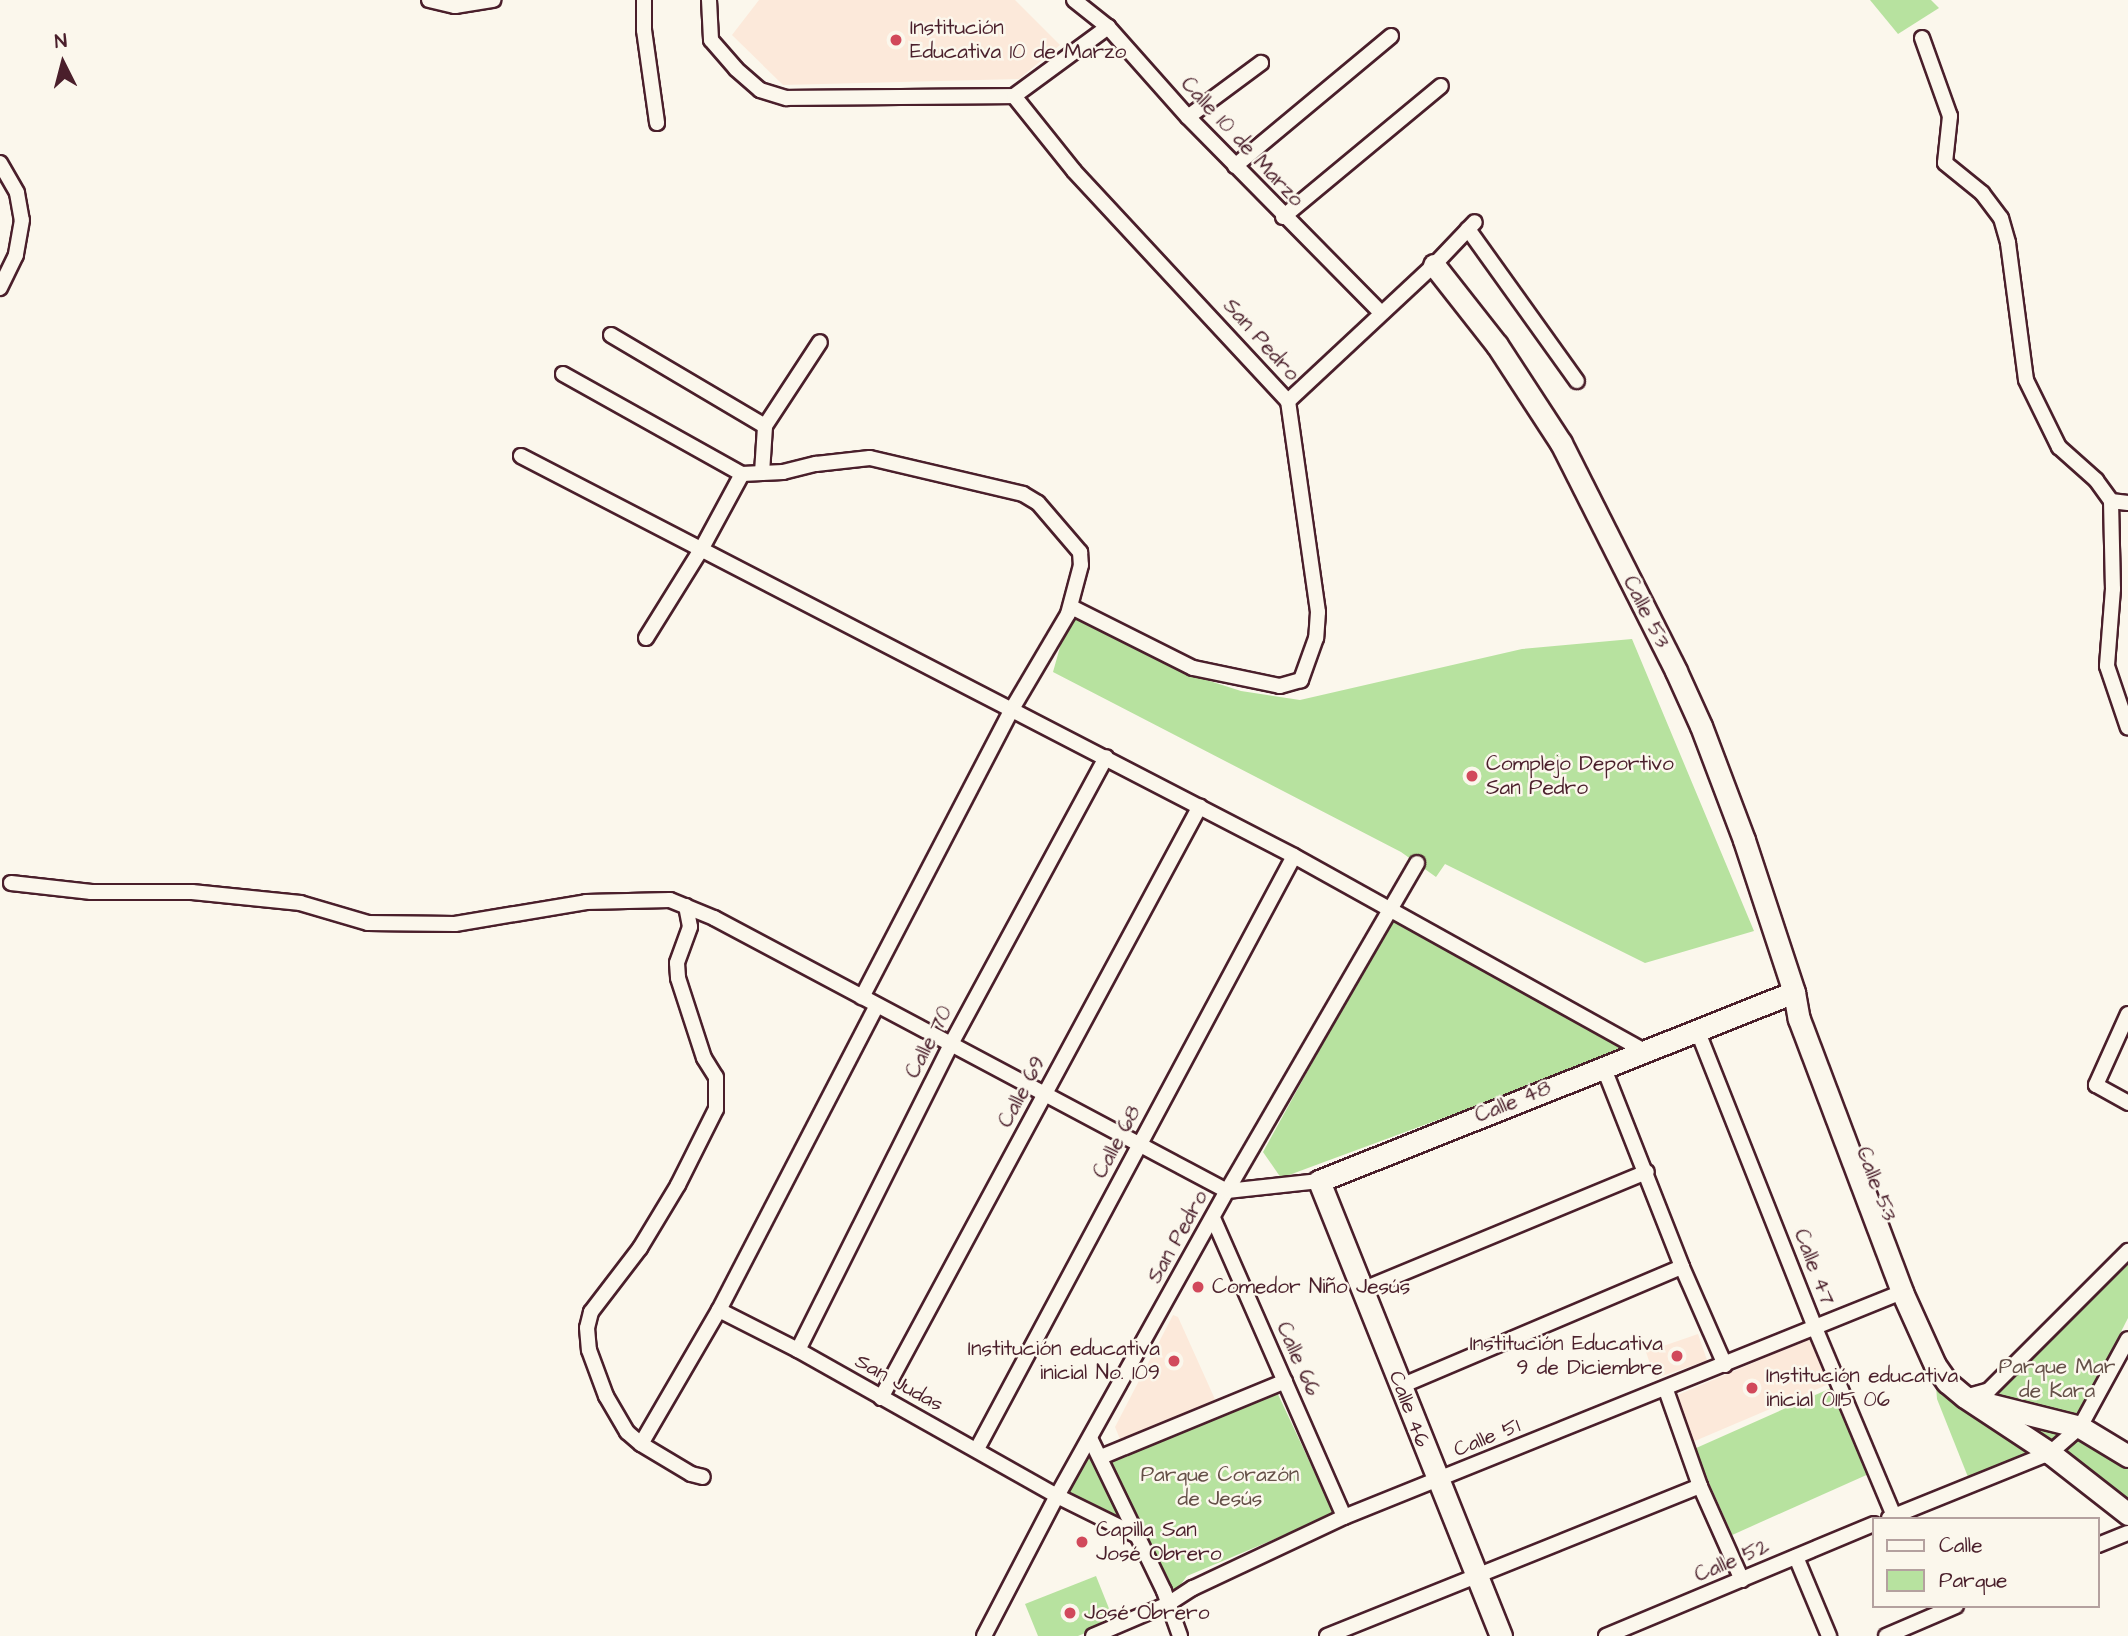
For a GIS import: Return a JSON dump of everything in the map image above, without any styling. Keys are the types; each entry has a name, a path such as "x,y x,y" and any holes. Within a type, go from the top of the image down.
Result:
{"street":[{"path":"429,0 455,6 494,0"},
{"path":"644,0 644,30 657,123"},
{"path":"709,0 711,40 736,69 760,90 787,98 1014,96 1108,27"},
{"name":"Calle 10 de Marzo","path":"1073,0 1108,27 1188,117 1283,217 1381,313"},
{"path":"1235,166 1391,36"},
{"path":"1922,38 1950,116 1945,163 1982,193 2001,218 2005,231 2026,380 2059,447 2096,480 2111,501 2113,589 2107,666 2128,729"},
{"path":"1188,117 1261,63"},
{"path":"1283,217 1441,86"},
{"name":"San Pedro","path":"1014,96 1074,171 1288,401 1318,612 1316,638 1301,680 1280,685 1193,668 1070,607"},
{"path":"0,163 17,193 22,220 16,255 0,288"},
{"path":"1288,401 1434,265 1472,225 1577,382"},
{"name":"Calle 53","path":"1434,265 1497,345 1561,443 1676,671 1701,726 1744,840 1794,992 1799,1019 1902,1292 1935,1365 1947,1382 1965,1397 2050,1453 2128,1514"},
{"path":"611,335 765,426"},
{"path":"762,473 765,426 820,342"},
{"path":"563,374 742,474 870,458 1023,494 1038,503 1082,558 1070,607 1012,709 862,997"},
{"path":"521,456 1200,806 1389,908 1644,1052"},
{"path":"646,638 702,548 742,474"},
{"path":"2111,501 2128,503"},
{"name":"Calle 70","path":"798,1350 951,1044 1106,757"},
{"name":"Calle 69","path":"881,1398 1200,806"},
{"name":"Calle 68","path":"977,1449 1294,856"},
{"name":"San Pedro","path":"985,1636 1057,1496 1091,1440 1227,1191 1417,863"},
{"path":"10,883 91,891 192,892 300,903 368,923 455,924 586,902 670,900 862,997 1227,1191"},
{"path":"686,906 691,927 677,963 678,978 704,1058 716,1077 716,1109 678,1185 640,1248 591,1312 587,1328 589,1350 606,1396 627,1432 641,1444 691,1474 703,1477"},
{"name":"Calle 53","path":"1794,992 1810,1011 1941,1357 1947,1382"},
{"name":"Calle 48","path":"1227,1191 1320,1181 1794,992"},
{"path":"641,1444 719,1310 877,1005"},
{"path":"2128,1014 2096,1085 2128,1103"},
{"name":"Calle 47","path":"1698,1032 1891,1517"},
{"path":"1603,1066 1647,1172 1682,1267 1725,1365"},
{"path":"1364,1289 1647,1172"},
{"name":"Calle 46","path":"1320,1181 1501,1636"},
{"name":"Calle 66","path":"1213,1218 1344,1517"},
{"path":"1965,1397 1989,1390 2103,1280 2128,1251"},
{"path":"1401,1386 1682,1267"},
{"name":"Calle 51","path":"1093,1636 1168,1604 1193,1588 1344,1517 1666,1390 1902,1292"},
{"name":"San Judas","path":"719,1310 798,1350 1057,1496 1138,1536"},
{"path":"1891,1517 2050,1453 2080,1427 2128,1339"},
{"path":"1101,1457 1285,1381"},
{"path":"1666,1390 1700,1486 1742,1580"},
{"name":"Calle 53","path":"1965,1397 2080,1427 2128,1456"},
{"path":"1091,1440 1138,1536 1180,1636"},
{"path":"1327,1636 1700,1486"},
{"name":"Calle 52","path":"1606,1636 1872,1525"},
{"path":"2100,1544 2128,1532"},
{"path":"1797,1557 1829,1636"},
{"path":"1886,1636 1951,1608"}],"shaded area":[{"name":"Institución Educativa 10 de Marzo","path":"759,0 1015,0 1060,45 1019,79 783,85 732,35"},
{"name":"Institución educativa inicial No. 109","path":"1173,1315 1178,1317 1218,1406 1122,1444 1115,1427"},
{"name":"Institución Educativa 9 de Diciembre","path":"1698,1334 1707,1360 1655,1378 1646,1352"},
{"name":"Institución educativa inicial 0115 06","path":"1812,1338 1831,1383 1693,1442 1674,1397"}],"green space":[{"path":"1870,0 1931,0 1939,8 1898,34"},
{"name":"Complejo Deportivo San Pedro","path":"1069,615 1194,676 1241,691 1300,700 1522,649 1632,639 1754,931 1645,963 1445,864 1436,877 1401,852 1053,672"},
{"path":"1391,920 1627,1050 1281,1178 1263,1152"},
{"name":"Parque Mar de Kara","path":"2128,1262 2128,1318 2076,1420 1988,1398"},
{"path":"1942,1383 2045,1451 1970,1482 1937,1399 1936,1386"},
{"path":"1831,1388 1869,1474 1732,1535 1694,1449"},
{"name":"Parque Corazón de Jesús","path":"1276,1390 1334,1514 1187,1576 1169,1601 1103,1461"},
{"path":"1987,1407 2069,1431 2048,1443"},
{"path":"2080,1432 2128,1463 2128,1508 2060,1452"},
{"path":"1090,1450 1130,1528 1065,1494"},
{"name":"José Obrero","path":"1096,1576 1114,1621 1078,1636 1038,1636 1025,1604"}],"place":[{"name":"Institución Educativa 10 de Marzo","path":"896,40"},
{"name":"Complejo Deportivo San Pedro","path":"1472,776"},
{"name":"Comedor Niño Jesús","path":"1198,1287"},
{"name":"Institución Educativa 9 de Diciembre","path":"1677,1356"},
{"name":"Institución educativa inicial No. 109","path":"1174,1361"},
{"name":"Institución educativa inicial 0115 06","path":"1752,1388"},
{"name":"Capilla San José Obrero","path":"1082,1542"},
{"name":"José Obrero","path":"1070,1613"}]}
